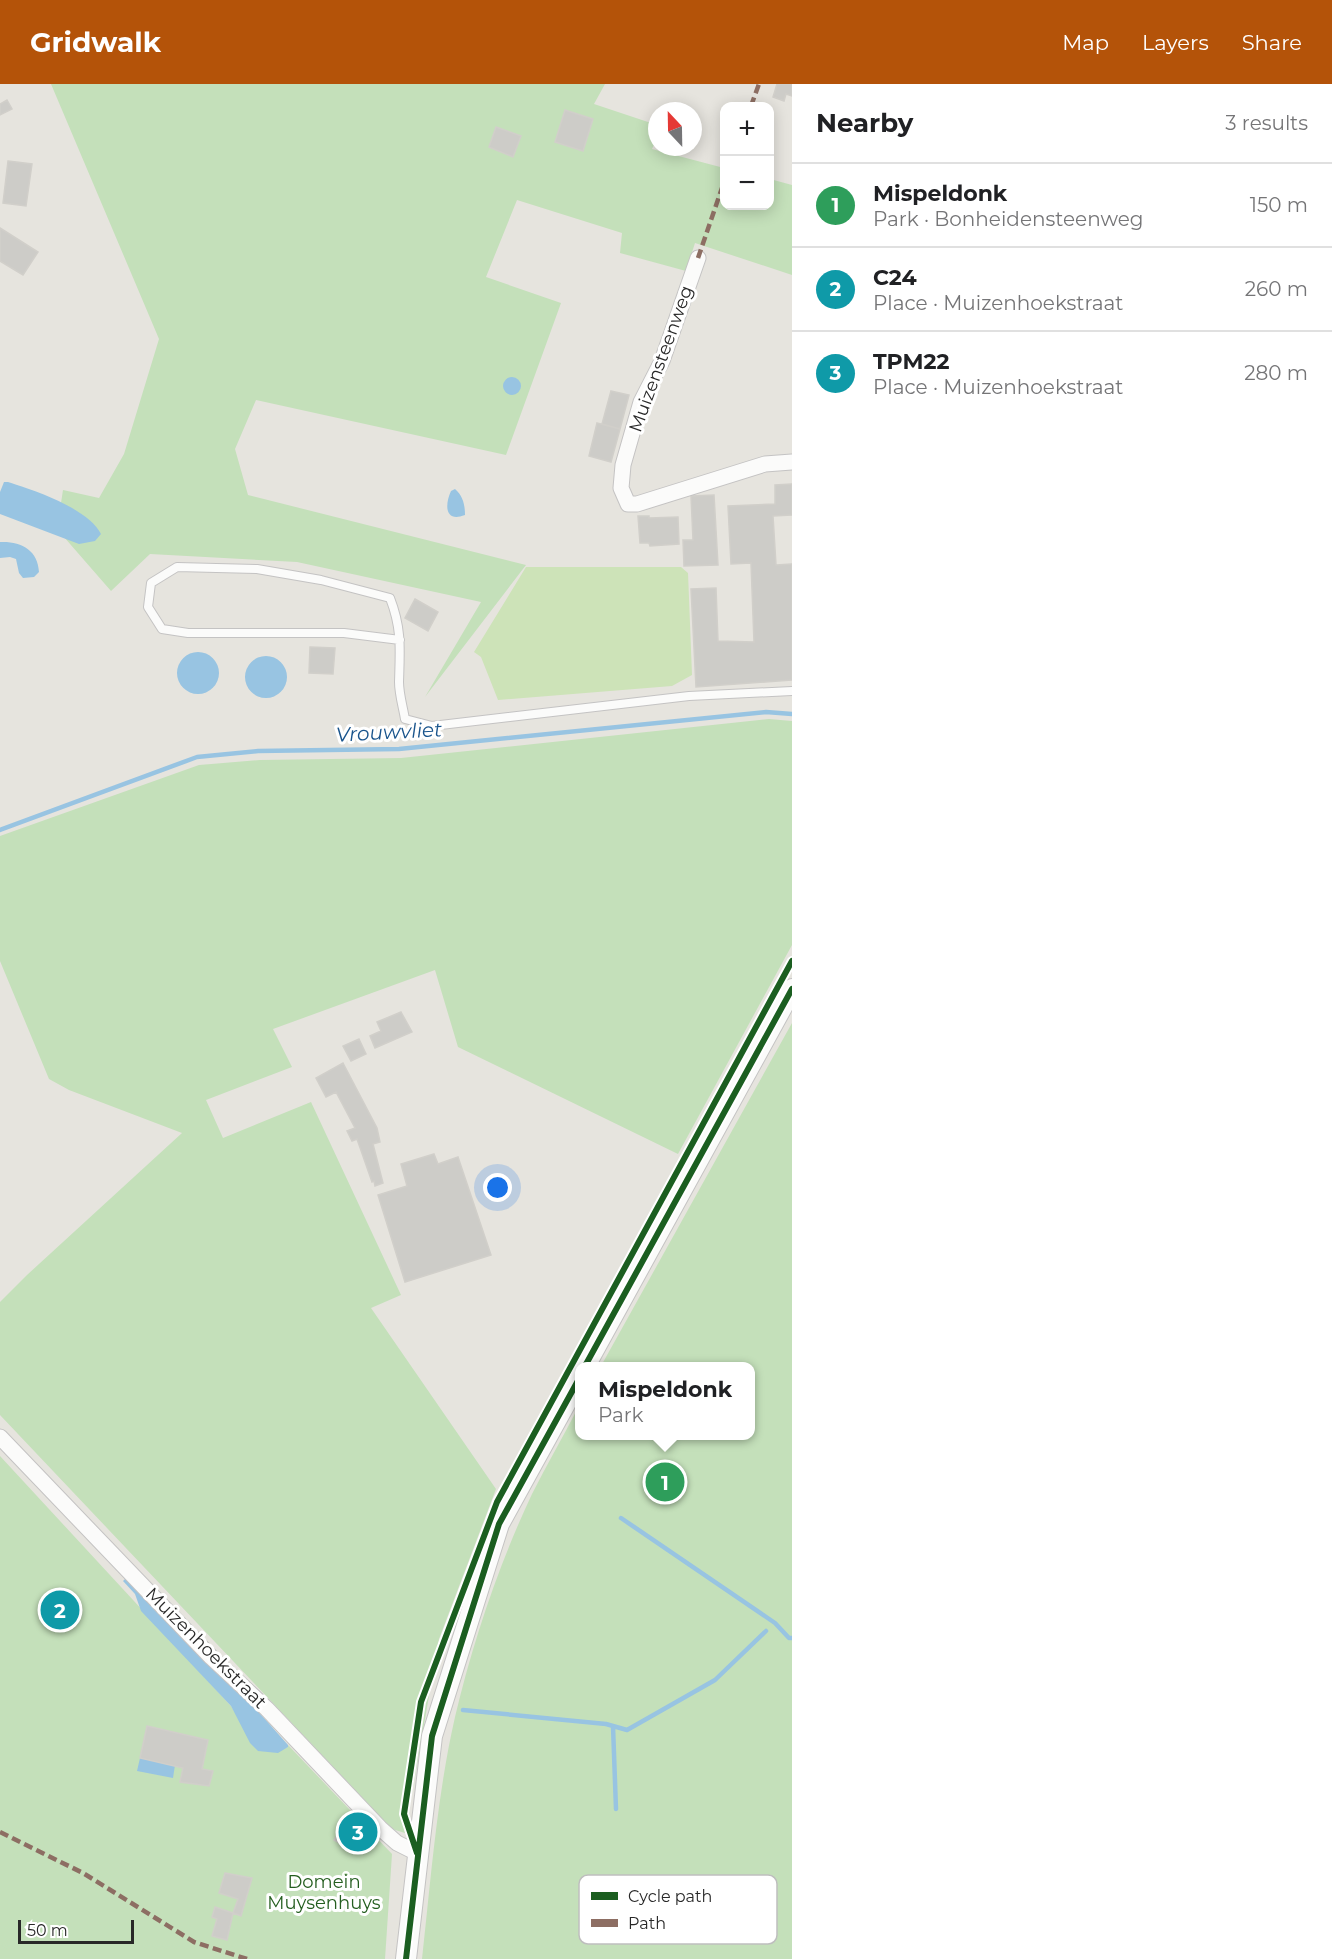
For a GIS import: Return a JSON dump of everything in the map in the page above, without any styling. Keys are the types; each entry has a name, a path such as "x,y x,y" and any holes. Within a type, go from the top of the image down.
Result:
{"street":[{"name":"Muizensteenweg","path":"698,258 662,361 641,402 623,465 621,488 628,504 637,504 765,464 792,462"},
{"path":"587,1362 792,989"},
{"path":"406,1959 432,1736 499,1524 575,1384"},
{"name":"Muizenhoekstraat","path":"0,1437 211,1657 267,1709 385,1833 397,1843 417,1853"}],"lane":[{"path":"400,640 345,633 188,633 162,629 148,607 151,583 177,567 257,569 321,580 390,598 398,619 400,640 399,684 405,719 432,726 689,696 792,690"}],"green space":[{"path":"51,84 605,84 594,104 648,122 648,156 679,156 720,167 720,210 774,210 774,180 792,185 792,275 695,243 686,271 620,253 622,233 517,200 486,277 561,303 506,455 256,400 235,449 248,495 526,565 425,697 481,602 297,562 150,554 111,591 57,529 63,490 99,498 124,454 159,339"},
{"path":"526,567 681,567 688,573 692,675 672,686 498,700 481,657 474,652"},
{"path":"769,719 792,721 792,945 678,1154 458,1047 435,970 273,1029 292,1067 206,1100 223,1138 311,1102 401,1295 371,1308 496,1489 439,1639 405,1833 392,1829 0,1415 0,1302 182,1133 69,1090 49,1079 0,961 0,836 199,765 260,760 401,758"},
{"path":"792,1023 792,1959 422,1959 444,1777 455,1717 470,1660 498,1575 520,1521 575,1414 575,1440 755,1440 755,1362 603,1362"},
{"name":"Domein Muysenhuys","path":"0,1456 231,1706 241,1722 283,1749 288,1745 392,1854 385,1959 0,1959"}],"water":[{"path":"512,377 518,380 521,386 518,392 512,395 506,392 503,386 506,380"},
{"path":"4,482 32,490 60,502 85,516 101,534 95,541 79,544 0,514 0,492"},
{"path":"455,489 462,498 465,508 465,515 458,517 450,514 447,506 451,491"},
{"path":"0,542 15,543 27,548 38,564 39,572 34,577 23,578 19,573 16,559 0,558"},
{"path":"198,652 213,658 219,673 213,688 198,694 183,688 177,673 183,658"},
{"path":"266,656 274,657 281,662 286,669 286,685 281,692 274,697 266,698 258,697 251,692 246,685 245,677 246,669 251,662 258,657"},
{"path":"128,1576 256,1709 288,1747 278,1753 258,1751 250,1743 231,1706 141,1611 135,1594 123,1581"},
{"path":"140,1758 175,1765 173,1778 137,1771"}],"building":[{"path":"777,84 792,84 792,96 786,94 784,101 773,97"},
{"path":"7,100 12,109 0,115 0,104"},
{"path":"565,110 593,119 583,151 555,142"},
{"path":"496,127 521,136 513,157 489,147"},
{"path":"8,161 32,164 26,206 3,203"},
{"path":"0,228 38,252 23,275 0,261"},
{"path":"611,391 629,395 620,429 602,424"},
{"path":"597,423 620,429 611,462 589,456"},
{"path":"792,484 792,515 773,516 776,565 792,564 792,680 696,687 691,589 716,588 718,641 754,642 751,563 731,564 728,506 775,504 775,485"},
{"path":"714,495 718,565 684,566 683,540 693,540 691,496"},
{"path":"638,516 678,517 679,544 650,546 649,543 640,543"},
{"path":"415,599 438,612 428,631 405,618"},
{"path":"310,647 335,648 333,674 309,673"},
{"path":"401,1012 412,1032 375,1048 370,1036 381,1031 377,1022"},
{"path":"359,1039 366,1054 351,1061 343,1046"},
{"path":"343,1063 377,1128 380,1142 373,1144 383,1183 375,1186 357,1139 352,1141 347,1131 355,1128 336,1092 326,1097 316,1078"},
{"path":"434,1154 438,1164 458,1157 491,1255 405,1282 378,1195 407,1186 401,1164"},
{"path":"56,1599 71,1607 64,1620 49,1613"},
{"path":"147,1726 208,1740 202,1769 213,1771 209,1786 180,1782 183,1768 140,1758"},
{"path":"354,1823 361,1828 368,1839 366,1842 362,1840 360,1843 348,1835"},
{"path":"338,1834 347,1839 343,1845 334,1840"},
{"path":"225,1873 252,1878 241,1916 233,1913 238,1899 219,1893"},
{"path":"215,1907 233,1913 227,1940 212,1936 217,1919 212,1917"}],"waterway":[{"name":"Vrouwvliet","path":"0,830 197,757 258,751 399,749 766,712 792,714"},
{"path":"621,1518 775,1623 789,1638 792,1638"},
{"path":"463,1710 606,1724 627,1730 715,1680 766,1631"},
{"path":"613,1726 616,1809"}],"marked path":[{"path":"752,102 759,84"},
{"path":"698,258 720,194"},
{"path":"0,1832 83,1873 194,1942 247,1959"}],"cycle path":[{"path":"417,1853 404,1814 421,1702 497,1502 792,961"},
{"path":"587,1362 792,989"},
{"path":"406,1959 432,1736 499,1524 575,1386"}],"place":[{"name":"Mispeldonk","path":"665,1482"},
{"name":"C24","path":"60,1610"},
{"name":"TPM22","path":"358,1832"}]}
